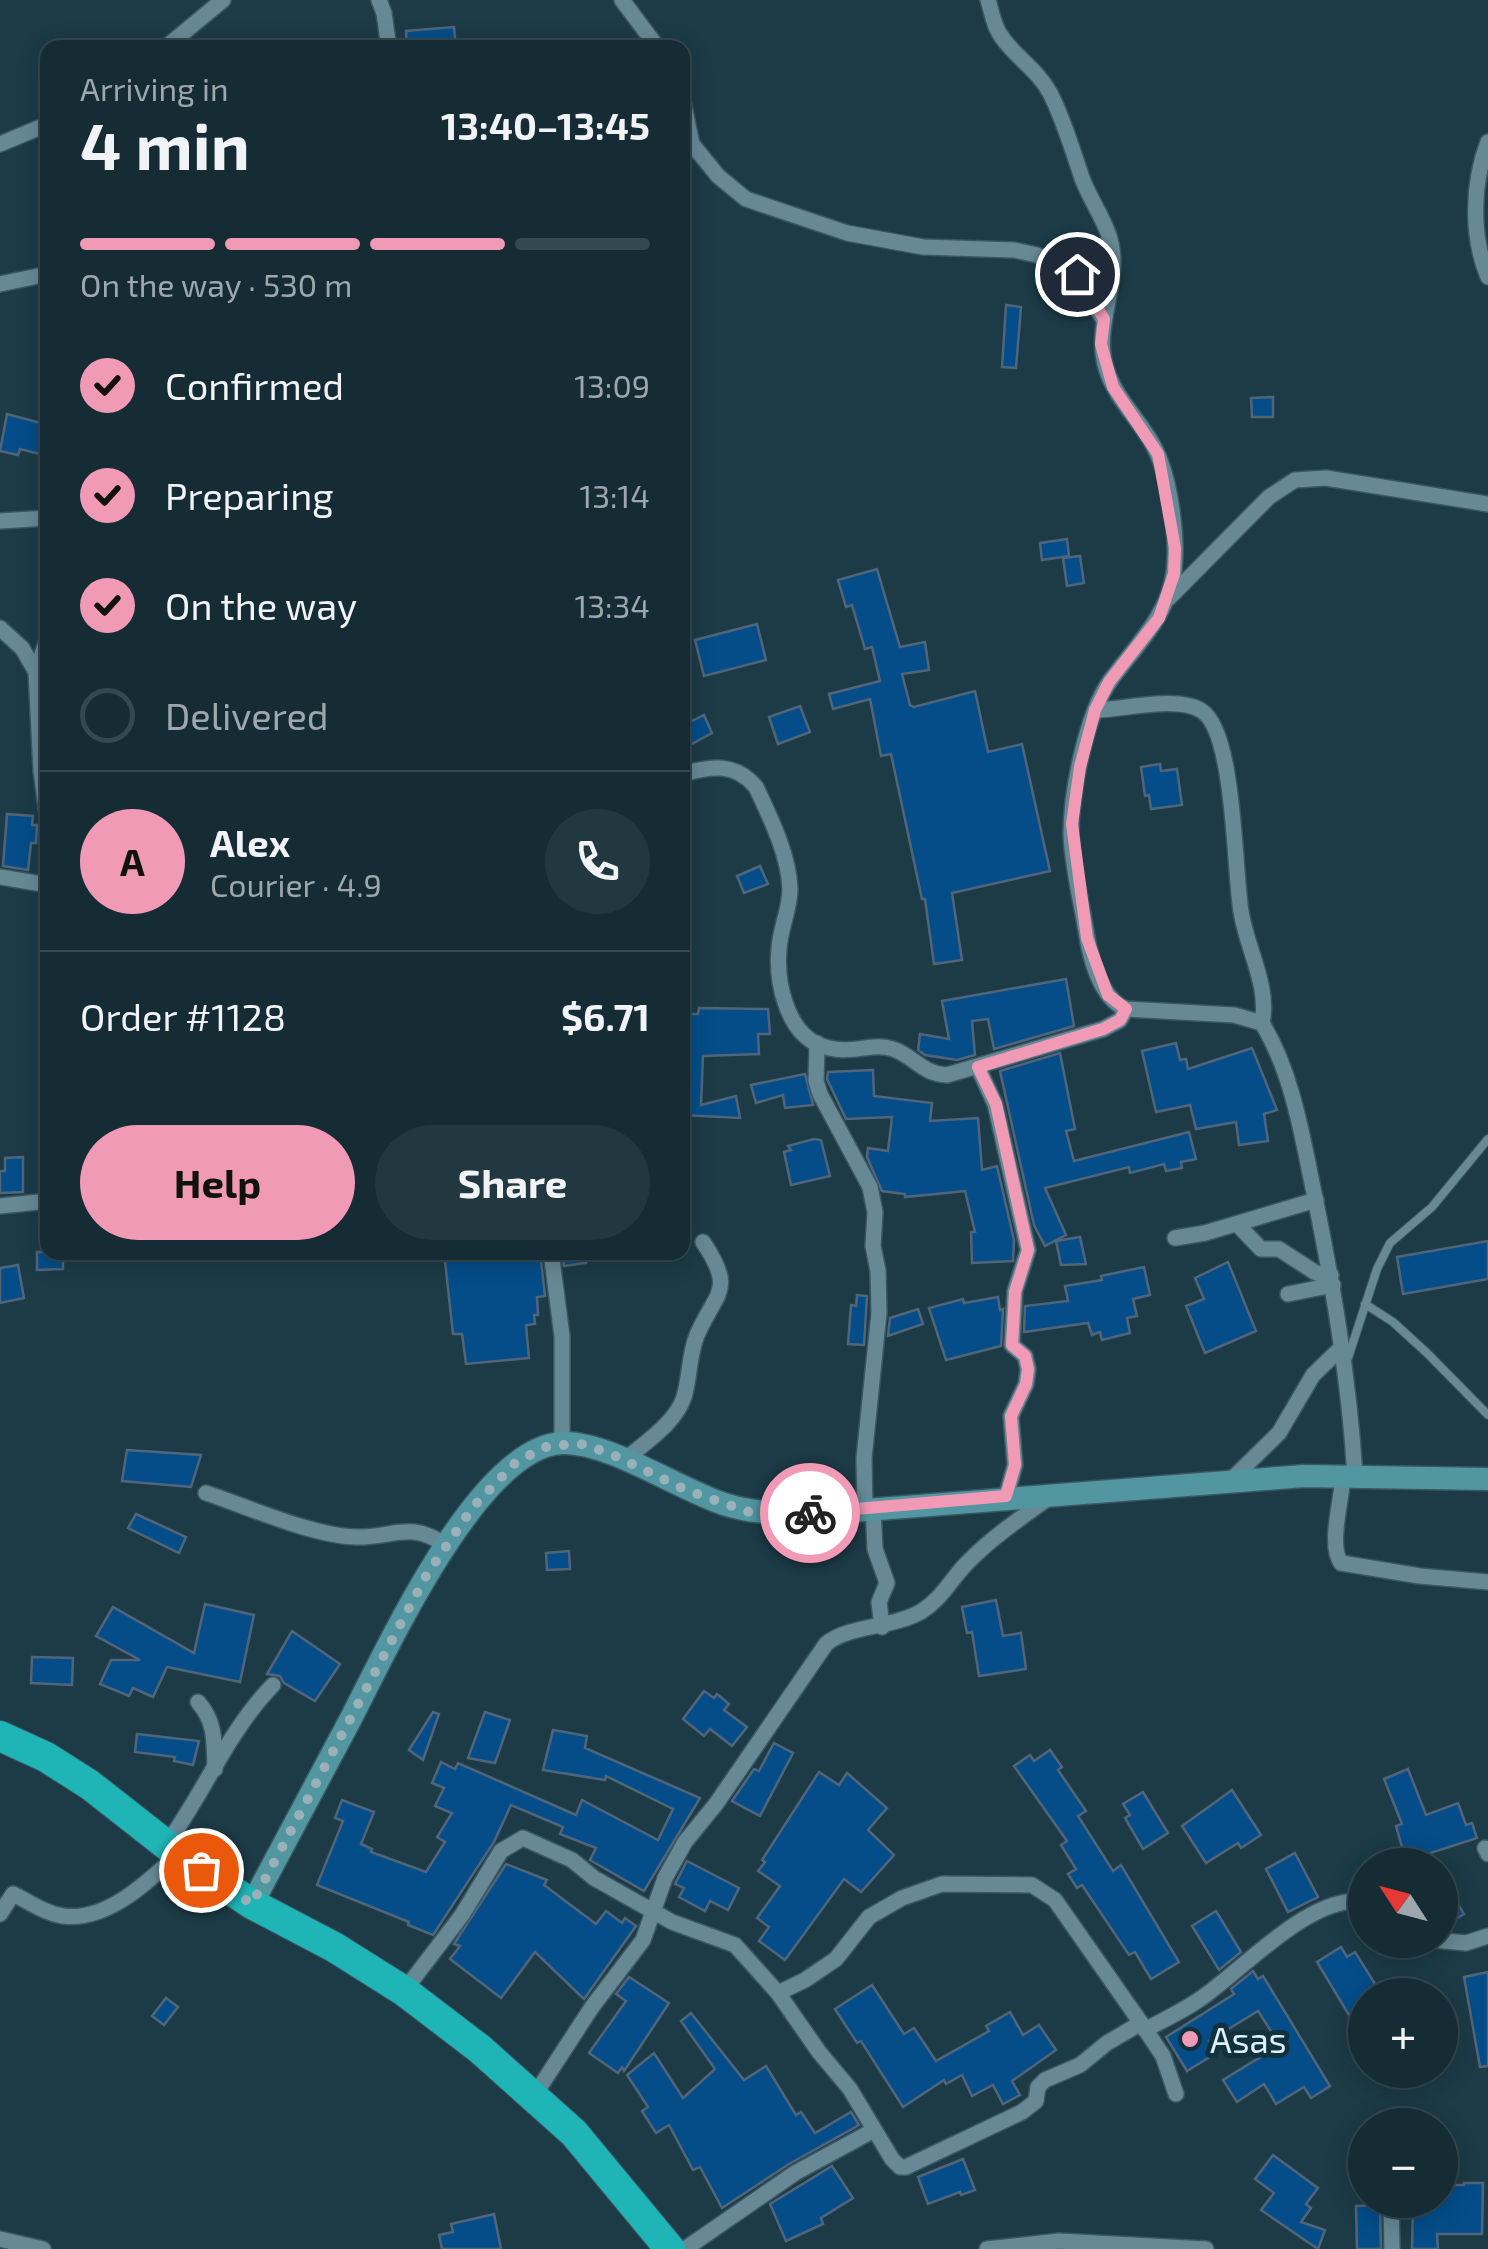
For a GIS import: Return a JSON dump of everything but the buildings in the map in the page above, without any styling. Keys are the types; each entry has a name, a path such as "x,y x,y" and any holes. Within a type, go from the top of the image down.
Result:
{"highway":[{"path":"0,1736 46,1757 90,1784 172,1849 252,1904 404,1990 574,2133 670,2249"}],"street":[{"path":"174,40 222,0"},
{"path":"378,0 388,40"},
{"path":"622,0 652,40"},
{"path":"988,0 1000,35 1049,90 1109,235 1111,291 1101,344 1113,387 1151,441 1162,468 1175,548 1174,574 1166,601 1149,634 1109,682 1095,710 1080,767 1071,838 1092,953 1108,995 1126,1009 1234,1014 1262,1024"},
{"path":"0,144 40,127"},
{"path":"690,128 697,150 718,176 746,199 847,233 923,247 1014,250 1036,255 1077,274 1104,319"},
{"path":"1488,142 1480,164 1476,222 1478,248 1488,277"},
{"path":"0,284 40,276"},
{"path":"1166,601 1269,497 1296,480 1326,478 1488,504"},
{"path":"0,521 40,518"},
{"path":"0,628 22,648 36,672"},
{"path":"40,661 36,672 40,751"},
{"path":"1095,710 1156,704 1194,707 1213,722 1231,802 1241,915 1259,982 1262,1024 1273,1042 1291,1094 1316,1200 1346,1367 1349,1476 1334,1553 1340,1562 1420,1576 1488,1582"},
{"path":"690,772 720,766 731,768 756,787 788,873 790,892 779,946 784,995 796,1028 816,1043 836,1050 892,1048 932,1074 947,1075 1103,1029 1120,1020 1126,1009"},
{"path":"0,877 40,884"},
{"path":"816,1043 820,1094 870,1187 874,1212 873,1246 880,1300 864,1458 875,1549 887,1583 879,1602 882,1627"},
{"path":"978,1067 996,1104 1028,1250 1015,1292 1011,1335 1012,1345 1025,1356 1028,1369 1026,1384 1011,1416 1015,1465 1006,1496"},
{"path":"1174,1238 1316,1200"},
{"path":"0,1206 40,1202"},
{"path":"1236,1224 1262,1248 1279,1249 1332,1280"},
{"path":"625,1460 682,1403 697,1334 716,1304 722,1284 714,1258 703,1242"},
{"path":"552,1260 564,1372 562,1443"},
{"path":"1288,1294 1332,1280"},
{"path":"1229,1482 1279,1433 1313,1376 1341,1348"},
{"path":"252,1904 445,1545 473,1507 516,1462 548,1446 581,1444 625,1460 686,1490 749,1512 814,1514 1006,1496 1050,1497 1349,1476 1488,1478"},
{"path":"206,1492 289,1521 352,1537 414,1530 445,1545"},
{"path":"534,2096 592,2007 643,1940 665,1878 684,1842 716,1804 826,1644 842,1635 912,1617 932,1604 975,1555 1050,1497"},
{"path":"0,1914 12,1894 66,1917 92,1913 143,1886 172,1849 235,1732 273,1684"},
{"path":"198,1702 208,1712 214,1728 214,1770"},
{"path":"404,1990 462,1915 501,1851 520,1838 552,1849 672,1922 735,1945 778,1993 818,2052 850,2089 892,2159 906,2167 1022,2112 1036,2101 1038,2087 1045,2080 1092,2058 1107,2042 1199,2000 1319,1909 1348,1900"},
{"path":"778,1993 836,1959 869,1917 902,1898 942,1884 1032,1884 1055,1900 1163,2056 1176,2094"},
{"path":"1458,1943 1488,1936"},
{"path":"685,2249 794,2173 874,2130"},
{"path":"1391,2218 1392,2249"},
{"path":"0,2239 43,2249"},
{"path":"986,2249 1059,2240 1206,2249"}],"lane":[{"path":"1346,1367 1365,1304 1390,1243 1432,1208 1488,1139"},
{"path":"1365,1304 1427,1352 1488,1415"}],"way so far":[{"path":"201,1870 252,1904 426,1576 473,1507 516,1462 548,1446 581,1444 722,1504 749,1512 810,1513"}],"place":[{"name":"Asas","path":"1190,2039"}],"route":[{"path":"810,1513 1006,1496 1015,1465 1011,1416 1026,1384 1028,1369 1025,1356 1012,1345 1011,1335 1015,1292 1028,1250 996,1104 978,1067 1103,1029 1120,1020 1126,1009 1108,995 1087,938 1072,824 1080,767 1095,710 1109,682 1159,618 1174,574 1175,548 1158,454 1113,387 1101,344 1104,319 1077,274"}]}
